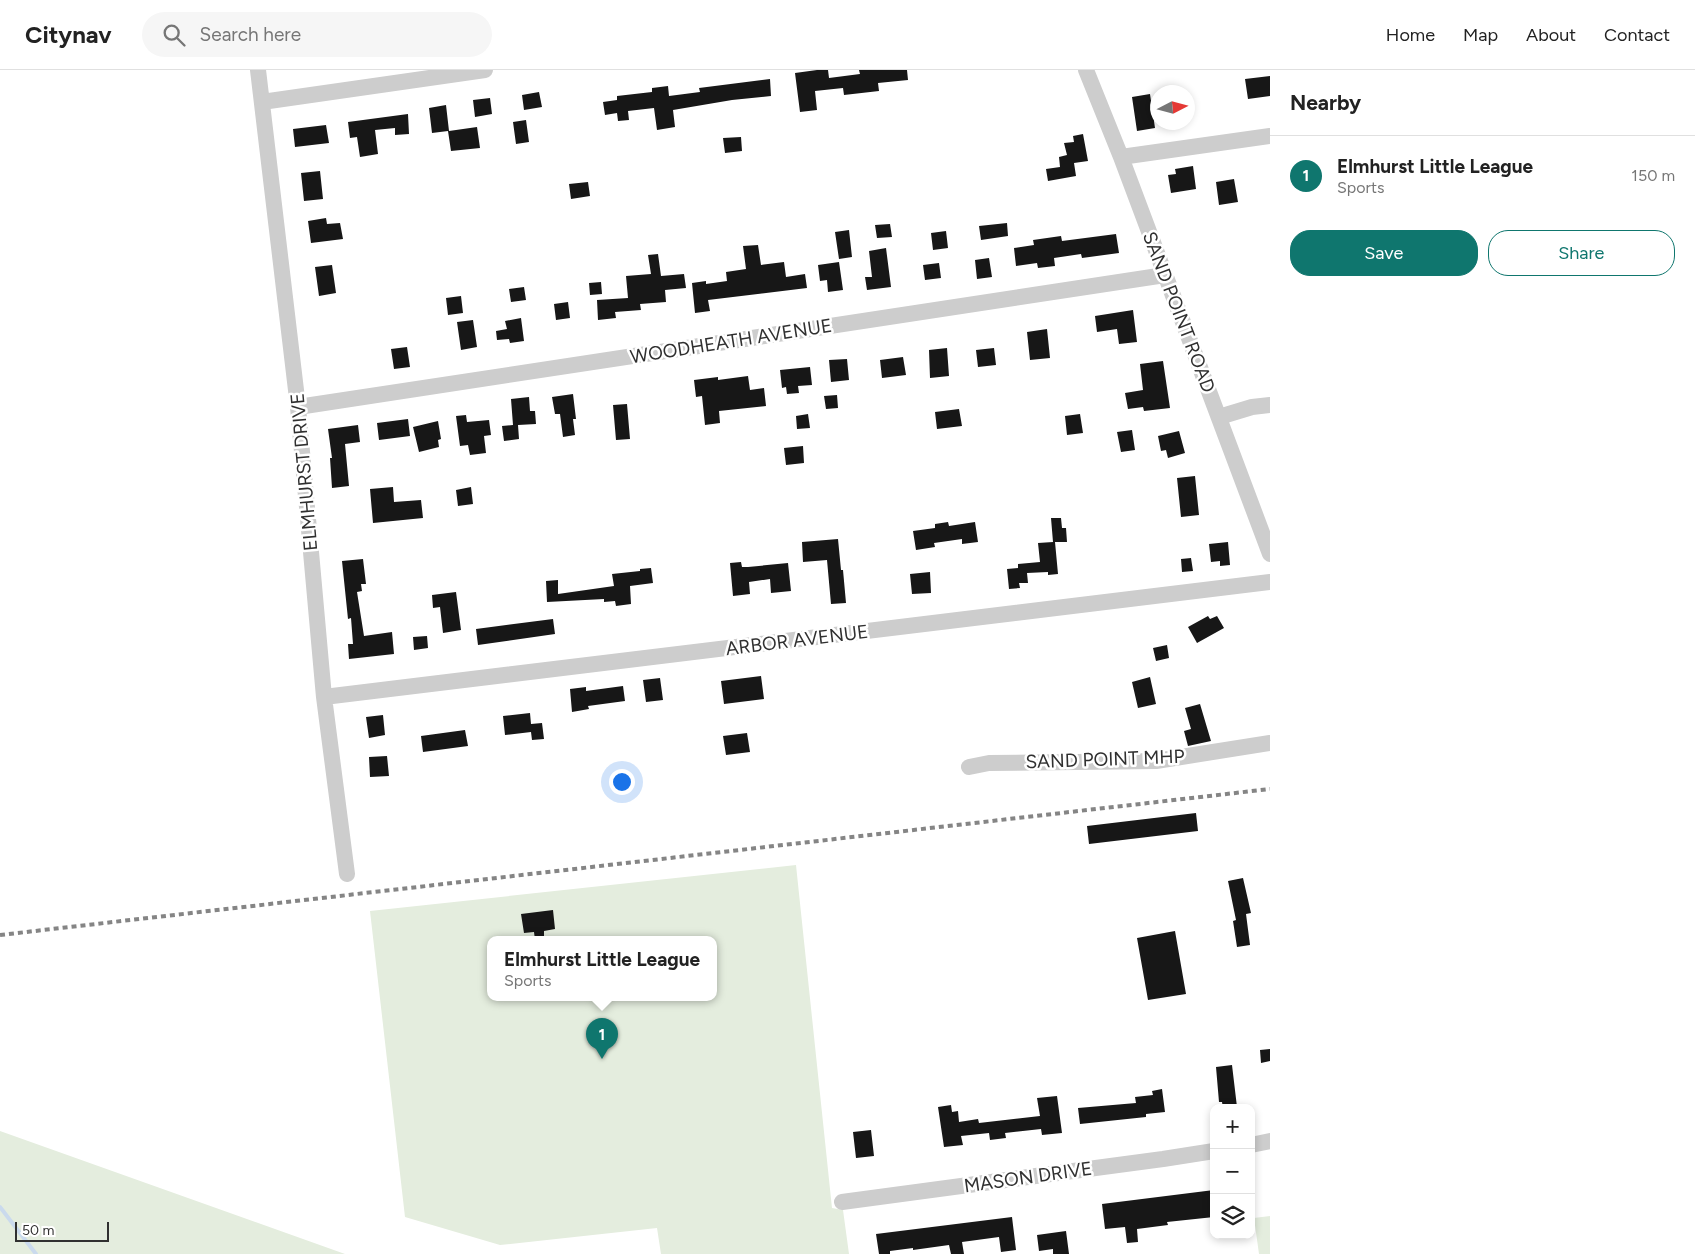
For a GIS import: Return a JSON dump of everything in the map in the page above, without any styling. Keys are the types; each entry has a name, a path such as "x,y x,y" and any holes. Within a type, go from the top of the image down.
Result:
{"street":[{"name":"ELMHURST DRIVE","path":"258,70 298,407 324,697 347,874"},
{"path":"262,102 485,70"},
{"name":"SAND POINT ROAD","path":"1086,70 1121,157 1270,554"},
{"path":"1121,157 1270,136"},
{"name":"WOODHEATH AVENUE","path":"298,407 1164,275"},
{"path":"1219,417 1252,407 1270,405"},
{"name":"ARBOR AVENUE","path":"324,697 1270,582"},
{"name":"SAND POINT MHP","path":"969,767 989,763 1156,761 1270,743"},
{"path":"1255,1144 1270,1142"},
{"name":"MASON DRIVE","path":"842,1202 1210,1152"}],"green space":[{"path":"796,865 832,1208 843,1210 849,1254 661,1254 657,1228 500,1245 405,1217 370,911"},
{"path":"0,1131 345,1254 0,1254"},
{"path":"1270,1216 1270,1254 1259,1254 1255,1218"}],"building":[{"path":"828,70 829,78 860,74 859,70 907,70 908,80 878,83 879,91 844,95 843,88 815,91 817,110 800,112 795,73"},
{"path":"1270,76 1270,96 1248,99 1245,79"},
{"path":"770,79 771,96 732,100 673,110 675,127 657,130 654,108 628,111 629,120 618,121 617,113 605,115 603,102 617,100 617,96 652,92 652,88 668,86 669,96 700,92 699,88"},
{"path":"539,92 542,107 524,110 522,95"},
{"path":"1150,94 1150,129 1137,131 1132,97"},
{"path":"490,98 492,114 475,117 473,100"},
{"path":"446,105 449,131 477,127 480,148 451,151 448,131 432,133 429,108"},
{"path":"408,114 409,134 395,135 395,128 375,130 378,154 360,157 357,137 350,138 348,122"},
{"path":"526,120 529,142 516,144 513,122"},
{"path":"326,125 329,143 295,147 293,129"},
{"path":"1083,134 1088,161 1074,163 1076,176 1048,181 1046,169 1060,167 1059,157 1067,155 1064,143 1074,142 1073,136"},
{"path":"741,137 742,151 725,153 723,138"},
{"path":"1193,166 1196,189 1171,193 1168,175 1176,174 1175,169"},
{"path":"320,171 323,199 304,201 301,173"},
{"path":"1234,179 1238,202 1219,205 1216,182"},
{"path":"588,182 590,196 571,199 569,184"},
{"path":"326,218 327,224 340,223 343,239 311,243 308,221"},
{"path":"1007,223 1008,236 981,240 979,226"},
{"path":"890,224 892,237 877,238 875,225"},
{"path":"849,230 852,257 839,259 835,232"},
{"path":"946,231 948,248 933,250 931,233"},
{"path":"1116,234 1119,253 1082,258 1081,254 1054,258 1055,266 1038,268 1037,263 1016,266 1014,248 1034,245 1033,240 1061,236 1062,241"},
{"path":"758,245 761,265 784,262 786,277 805,274 807,288 708,300 710,311 695,313 692,283 706,281 706,284 727,281 726,272 746,269 743,246"},
{"path":"886,248 891,287 867,290 865,277 872,277 869,251"},
{"path":"658,254 661,276 684,274 686,288 665,290 666,302 640,304 641,310 615,312 616,318 598,320 597,300 628,298 626,276 651,274 648,255"},
{"path":"989,258 992,277 977,279 975,260"},
{"path":"839,262 843,290 828,292 827,280 820,281 818,265"},
{"path":"939,263 941,278 925,280 923,265"},
{"path":"332,265 336,293 319,296 315,267"},
{"path":"601,282 602,294 590,295 589,283"},
{"path":"524,287 526,300 511,302 509,289"},
{"path":"461,296 463,313 448,315 446,298"},
{"path":"568,302 570,318 556,320 554,304"},
{"path":"1133,310 1137,342 1119,344 1117,329 1097,332 1095,316"},
{"path":"521,318 524,341 510,343 509,339 497,340 496,331 507,329 505,321"},
{"path":"473,320 477,347 461,350 457,322"},
{"path":"1047,329 1050,358 1030,360 1027,332"},
{"path":"407,347 410,367 394,369 391,349"},
{"path":"947,348 949,376 930,378 929,350"},
{"path":"994,348 996,365 978,367 976,350"},
{"path":"903,357 906,375 882,378 880,360"},
{"path":"847,359 849,380 831,382 829,360"},
{"path":"1163,361 1170,408 1144,411 1143,407 1128,409 1125,393 1143,390 1140,364"},
{"path":"810,367 812,385 798,386 799,393 787,394 786,387 782,388 780,370"},
{"path":"748,376 750,390 764,388 766,406 719,411 720,423 705,425 702,396 696,397 694,380 718,377 718,380"},
{"path":"573,394 576,419 573,419 575,435 563,437 560,414 555,414 552,397"},
{"path":"837,395 838,408 826,409 824,396"},
{"path":"529,397 530,411 535,411 536,424 518,425 519,439 504,441 502,426 513,425 511,399"},
{"path":"627,404 630,439 616,440 613,405"},
{"path":"959,409 962,426 937,429 935,412"},
{"path":"808,414 810,428 797,429 796,416"},
{"path":"1080,414 1083,433 1067,435 1065,416"},
{"path":"466,415 467,422 489,420 491,435 484,436 486,453 470,455 468,445 460,446 456,416"},
{"path":"408,419 410,436 379,440 377,423"},
{"path":"438,421 441,439 438,440 439,447 419,452 413,427"},
{"path":"358,425 360,442 345,444 349,486 332,488 330,458 332,458 328,429"},
{"path":"1132,430 1135,450 1121,452 1117,432"},
{"path":"1179,431 1185,453 1168,458 1166,450 1161,451 1158,436"},
{"path":"803,446 804,463 786,465 784,448"},
{"path":"1195,476 1199,515 1181,517 1177,478"},
{"path":"393,487 394,502 421,500 423,518 373,523 370,489"},
{"path":"471,487 473,504 458,506 456,490"},
{"path":"1051,518 1061,518 1062,528 1066,528 1067,542 1055,542 1058,574 1048,575 1048,572 1027,573 1028,583 1019,583 1020,588 1009,589 1007,569 1018,568 1018,564 1040,562 1038,543 1053,542"},
{"path":"948,522 949,526 975,522 978,542 962,544 962,539 934,543 935,547 916,550 913,531 935,528 935,524"},
{"path":"838,539 846,603 831,604 827,560 803,562 802,542"},
{"path":"1228,542 1230,565 1220,566 1220,561 1211,562 1209,544"},
{"path":"1191,558 1193,571 1182,572 1181,559"},
{"path":"363,559 366,584 361,584 362,591 357,592 364,636 392,632 394,654 349,659 348,644 353,644 351,618 348,619 342,561"},
{"path":"741,562 742,567 788,563 791,591 771,593 770,579 749,582 750,594 733,596 730,563"},
{"path":"651,568 653,583 630,586 631,604 616,606 615,601 604,602 604,599 547,602 546,581 558,580 558,594 614,586 612,574"},
{"path":"930,572 931,593 912,594 910,574"},
{"path":"456,592 461,630 443,633 440,607 433,608 432,595"},
{"path":"1208,616 1210,619 1217,616 1224,628 1197,643 1188,627"},
{"path":"553,619 555,634 478,645 476,629"},
{"path":"427,636 428,648 414,650 413,637"},
{"path":"1167,645 1169,658 1156,661 1153,648"},
{"path":"761,676 764,699 724,704 721,681"},
{"path":"1150,677 1156,704 1138,708 1132,682"},
{"path":"660,678 663,700 646,702 643,680"},
{"path":"623,686 625,701 588,706 589,709 572,712 570,689 586,687 586,691"},
{"path":"1200,704 1211,741 1188,746 1184,731 1191,729 1185,708"},
{"path":"530,713 531,724 542,723 544,739 532,740 531,732 505,735 503,716"},
{"path":"383,715 385,735 369,738 366,717"},
{"path":"465,730 468,746 423,752 421,736"},
{"path":"747,733 750,752 726,755 723,736"},
{"path":"387,756 389,776 370,777 369,757"},
{"path":"1196,813 1198,831 1089,844 1087,826"},
{"path":"1243,878 1251,913 1246,914 1250,945 1237,947 1233,921 1236,920 1228,881"},
{"path":"553,910 555,929 544,931 544,936 534,936 534,932 524,933 521,914"},
{"path":"1175,931 1186,994 1148,1000 1137,938"},
{"path":"1270,1049 1270,1061 1261,1063 1260,1050"},
{"path":"1232,1065 1237,1104 1222,1104 1222,1102 1219,1102 1216,1067"},
{"path":"1162,1089 1165,1112 1146,1114 1146,1117 1080,1124 1078,1108 1136,1103 1135,1097 1153,1095 1152,1091"},
{"path":"1057,1096 1062,1133 1042,1135 1041,1129 1005,1133 1006,1138 990,1140 989,1133 961,1136 963,1145 944,1147 938,1107 951,1105 952,1112 958,1111 959,1122 978,1119 979,1123 1040,1116 1037,1098"},
{"path":"871,1130 874,1156 856,1158 853,1132"},
{"path":"1210,1190 1210,1217 1167,1222 1168,1225 1137,1229 1138,1242 1127,1243 1125,1227 1105,1229 1102,1204"},
{"path":"1012,1217 1016,1250 1001,1252 999,1237 962,1242 964,1254 951,1254 949,1245 913,1250 913,1248 890,1251 890,1254 879,1254 876,1234"},
{"path":"1066,1231 1069,1254 1053,1254 1053,1249 1039,1251 1037,1235"}],"waterway":[{"path":"0,1207 36,1254"}],"railway":[{"path":"0,935 1270,789"}],"place":[{"name":"Elmhurst Little League","path":"602,1059"}]}
